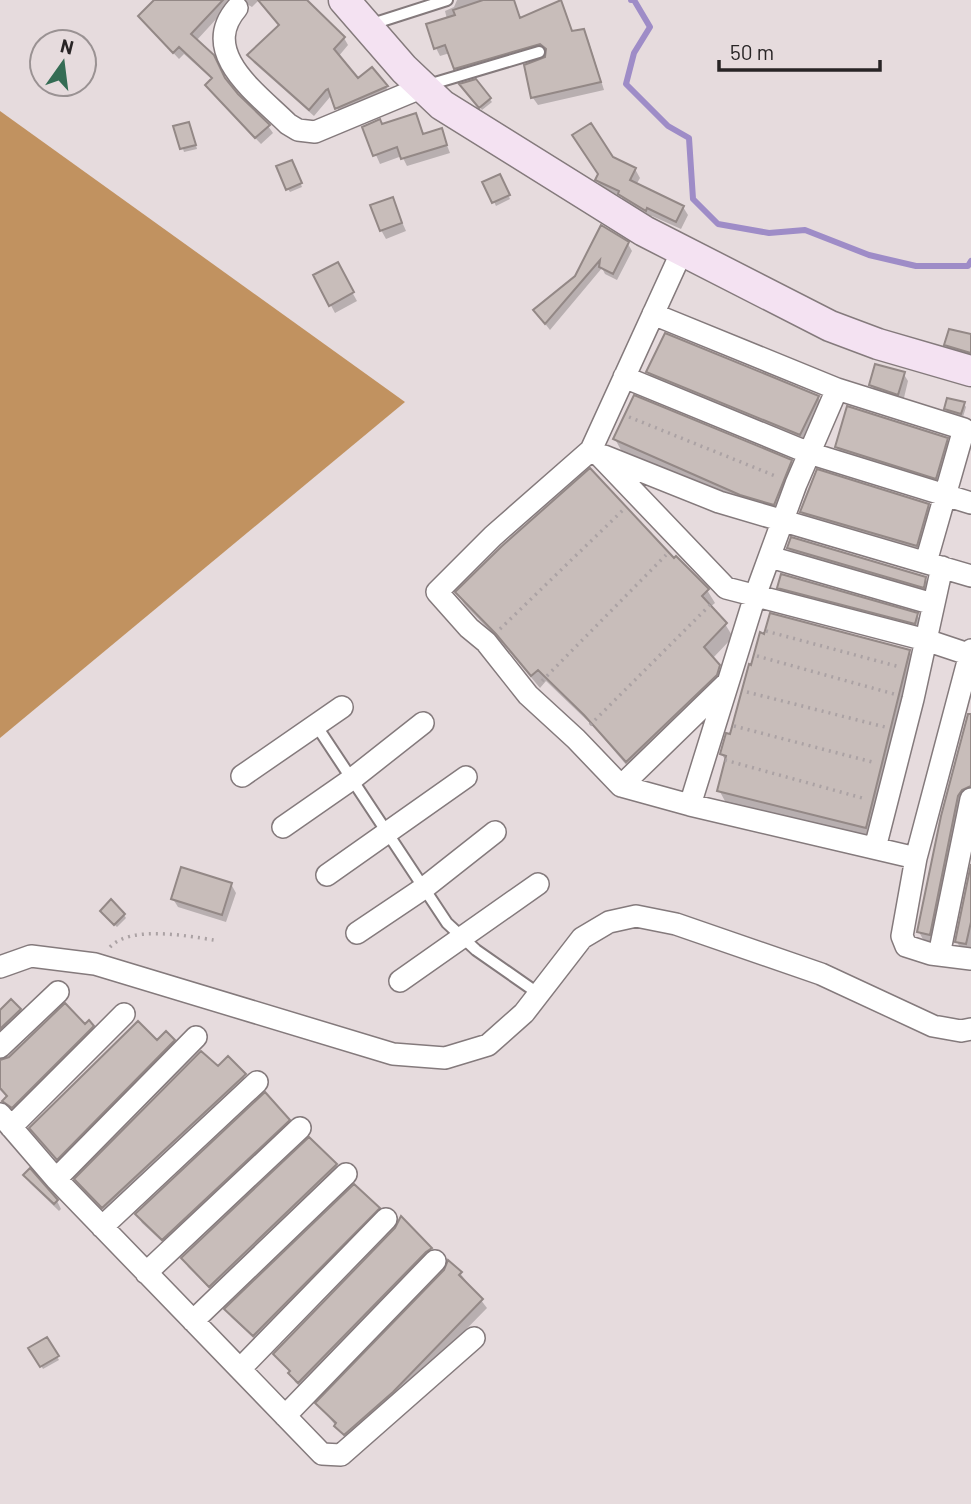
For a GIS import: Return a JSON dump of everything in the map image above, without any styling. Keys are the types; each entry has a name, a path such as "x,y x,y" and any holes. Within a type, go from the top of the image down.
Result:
{"street":[{"path":"344,0 423,87 454,112 644,231 830,326 878,344 971,371"},
{"path":"237,8 228,18 224,31 228,62 288,124 298,130 314,132 423,87"},
{"path":"682,251 624,377 594,452 493,536 437,592 469,628 486,642 528,695 576,739 621,786 916,858"},
{"path":"653,314 837,389 967,430 945,496 934,565 933,604 926,640 875,848"},
{"path":"624,377 809,453 971,503"},
{"path":"690,805 755,596 796,484 837,389"},
{"path":"594,452 726,588 971,653 916,858 902,936 906,946 939,955 971,958"},
{"path":"594,452 719,502 782,523 971,576"},
{"path":"769,557 933,604"},
{"path":"621,786 729,683"},
{"path":"242,776 342,707"},
{"path":"283,827 352,779 423,723"},
{"path":"327,875 466,777"},
{"path":"939,955 971,799"},
{"path":"358,933 424,888 495,832"},
{"path":"400,981 538,884"},
{"path":"0,967 31,956 95,964 393,1054 445,1058 488,1045 524,1013 582,938 609,922 636,916 677,924 821,974 933,1026 961,1031 971,1029"},
{"path":"0,1047 58,992"},
{"path":"124,1014 5,1120 56,1179 322,1454 341,1455 474,1338"},
{"path":"56,1179 197,1037"},
{"path":"102,1227 257,1082"},
{"path":"146,1273 300,1128"},
{"path":"193,1321 346,1174"},
{"path":"240,1370 386,1219"},
{"path":"285,1416 435,1261"}],"lane":[{"path":"366,26 447,0"},
{"path":"423,87 539,52"},
{"path":"316,724 447,923 539,994"}],"path":[{"path":"610,409 796,484"},
{"path":"486,642 638,496"},
{"path":"528,695 679,541"},
{"path":"576,739 726,588"},
{"path":"747,625 919,672"},
{"path":"739,651 913,699"},
{"path":"729,683 904,731"},
{"path":"717,722 810,744 895,769"},
{"path":"706,755 885,804"},
{"path":"95,964 116,942 135,936 167,934 214,940"}],"shaded area":[{"path":"0,111 405,402 0,738"}],"building":[{"path":"154,0 223,0 191,34 214,55 225,78 238,94 270,125 255,138 205,85 212,78 179,47 173,53 138,16"},
{"path":"258,0 307,0 345,37 334,49 358,78 372,67 388,86 335,109 328,89 309,110 247,55 279,25"},
{"path":"483,0 514,0 520,18 561,0 572,31 584,29 601,82 531,98 524,65 545,57 546,49 540,44 454,69 445,45 434,49 426,24 455,15 453,10"},
{"path":"476,79 491,98 479,108 459,84"},
{"path":"416,113 423,134 442,128 447,145 401,159 397,147 373,156 362,127 380,119 382,124"},
{"path":"189,122 196,145 180,149 173,126"},
{"path":"591,123 613,157 636,168 630,180 684,206 676,222 647,208 646,211 618,194 619,191 595,180 598,174 572,135"},
{"path":"292,160 302,183 286,190 276,166"},
{"path":"500,174 510,195 492,203 482,182"},
{"path":"393,197 402,223 380,231 370,205"},
{"path":"601,225 629,242 613,274 599,267 600,260 545,324 533,310 575,276"},
{"path":"338,262 354,292 329,306 313,275"},
{"path":"949,329 971,334 971,353 944,345"},
{"path":"665,333 819,396 800,435 646,372"},
{"path":"875,364 905,372 898,395 869,385"},
{"path":"634,395 792,460 774,505 740,495 613,439"},
{"path":"947,398 965,402 961,414 944,409"},
{"path":"847,406 948,438 936,479 835,447"},
{"path":"590,468 674,558 676,556 709,589 702,596 727,623 704,647 720,665 717,675 626,762 584,715 538,670 531,676 496,634 455,592"},
{"path":"817,469 929,504 917,546 800,512"},
{"path":"791,537 926,577 924,588 787,548"},
{"path":"781,574 918,613 915,624 777,588"},
{"path":"770,613 910,650 866,828 717,791 726,756 720,754 726,733 730,734 749,664 751,665 760,632 764,634"},
{"path":"968,714 971,714 971,786 962,790 958,796 930,935 917,932 941,816"},
{"path":"971,864 971,922 966,944 955,942"},
{"path":"181,867 232,883 222,915 171,899"},
{"path":"111,899 125,914 114,925 100,911"},
{"path":"11,999 21,1009 0,1029 0,1010"},
{"path":"65,1003 85,1024 89,1020 94,1026 12,1108 2,1101 7,1096 0,1088 0,1060 9,1057"},
{"path":"138,1021 157,1040 166,1031 175,1040 57,1160 29,1128"},
{"path":"201,1051 218,1066 228,1056 246,1074 102,1208 74,1179"},
{"path":"265,1092 290,1120 162,1240 135,1214"},
{"path":"309,1137 337,1164 209,1287 181,1258"},
{"path":"30,1168 58,1200 54,1204 23,1175"},
{"path":"354,1184 380,1208 253,1336 224,1309"},
{"path":"401,1216 432,1248 298,1383 273,1354 395,1228"},
{"path":"448,1260 462,1272 459,1275 483,1299 393,1392 344,1435 334,1426 336,1423 315,1403 444,1270"},
{"path":"47,1337 59,1356 40,1367 28,1348"}],"waterway":[{"path":"631,0 634,0 650,27 634,53 626,84 668,126 689,138 693,199 718,224 769,233 805,230 869,255 916,266 968,266 971,261"}]}
